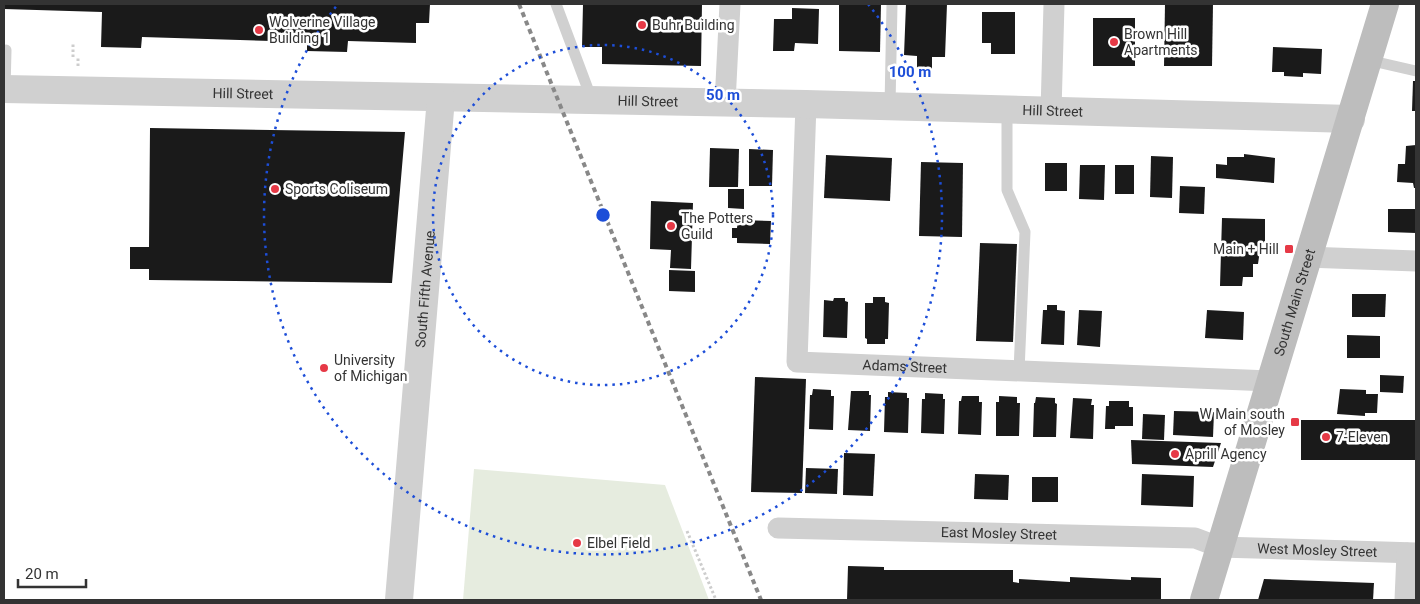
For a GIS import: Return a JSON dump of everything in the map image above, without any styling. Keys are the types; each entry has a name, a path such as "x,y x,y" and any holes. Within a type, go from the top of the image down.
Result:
{"main road":[{"name":"South Main Street","path":"1204,600 1306,257 1351,119 1385,4"}],"street":[{"path":"725,103 730,4"},
{"path":"1050,111 1054,4"},
{"name":"Hill Street","path":"4,90 806,104 1351,119"},
{"name":"South Fifth Avenue","path":"399,600 441,98"},
{"name":"Adams Street","path":"806,104 797,362 1270,381"},
{"path":"1306,257 1416,261"},
{"name":"East Mosley Street","path":"778,528 1195,538 1219,547"},
{"name":"West Mosley Street","path":"1219,547 1412,553"},
{"path":"1405,600 1412,553"}],"lane":[{"path":"556,4 592,101"},
{"path":"890,106 892,4"},
{"path":"4,90 6,50"},
{"path":"1368,60 1416,71"},
{"path":"1007,110 1007,190 1024,232 1020,371"}],"path":[{"path":"73,57 74,44"},
{"path":"687,531 716,600"}],"shaded area":[{"name":"Elbel Field","path":"474,469 665,485 709,600 463,600"}],"building":[{"name":"Wolverine Village Building 1","path":"4,4 430,4 429,23 416,23 416,43 348,41 347,52 307,51 307,42 142,37 141,48 101,47 102,12 4,9"},
{"name":"Buhr Building","path":"583,4 702,4 701,66 602,64 602,47 582,47"},
{"path":"839,4 881,4 880,52 839,51"},
{"path":"906,4 947,4 945,57 932,57 932,69 917,68 917,56 904,55"},
{"path":"1165,4 1213,4 1212,66 1164,66"},
{"path":"792,8 819,9 818,44 795,43 794,51 773,51 774,19 792,19"},
{"path":"982,12 1015,12 1015,54 991,54 991,43 982,43"},
{"name":"Brown Hill Apartments","path":"1093,18 1135,18 1135,66 1093,66"},
{"path":"1273,47 1322,49 1321,74 1303,73 1303,77 1284,76 1284,72 1272,72"},
{"path":"1413,81 1416,81 1416,111 1412,111"},
{"name":"Sports Coliseum","path":"150,128 405,132 392,283 149,280 149,269 130,269 130,247 149,247"},
{"path":"1416,145 1416,188 1414,188 1413,183 1397,182 1398,164 1405,164 1406,146"},
{"path":"710,148 739,149 738,187 709,187"},
{"path":"749,149 773,150 772,186 749,186"},
{"path":"1244,154 1275,158 1274,183 1216,178 1216,164 1227,165 1227,157 1244,157"},
{"path":"826,155 892,158 890,201 824,198"},
{"path":"1151,156 1173,157 1172,198 1150,197"},
{"path":"921,162 963,163 962,237 919,236"},
{"path":"1045,163 1067,163 1067,191 1045,191"},
{"path":"1080,165 1105,165 1104,200 1079,199"},
{"path":"1115,165 1134,165 1134,194 1115,194"},
{"path":"1180,186 1205,187 1204,214 1179,213"},
{"path":"728,189 744,189 744,209 728,208"},
{"name":"The Potters Guild","path":"651,201 693,203 691,269 670,268 671,250 650,249"},
{"path":"1388,209 1416,209 1416,233 1388,232"},
{"path":"1222,218 1265,219 1265,243 1261,243 1258,264 1253,264 1253,277 1243,277 1242,286 1220,286"},
{"path":"738,220 771,221 770,244 737,243 737,238 732,238 732,228 737,228"},
{"path":"980,243 1017,244 1013,342 976,341"},
{"path":"669,270 695,271 695,292 669,291"},
{"path":"1352,294 1386,294 1385,317 1352,317"},
{"path":"873,297 885,297 885,302 889,303 888,339 885,339 885,344 867,344 867,339 865,338 865,303 873,303"},
{"path":"834,298 845,298 845,301 848,302 847,338 823,337 824,300 833,301"},
{"path":"1047,305 1057,305 1057,310 1065,311 1064,345 1041,344 1043,310 1047,310"},
{"path":"1079,310 1102,311 1100,347 1077,345"},
{"path":"1207,310 1244,312 1243,340 1205,338"},
{"path":"1347,335 1380,336 1380,358 1347,358"},
{"path":"1380,375 1404,376 1403,393 1380,392"},
{"path":"755,377 806,379 802,493 751,492"},
{"path":"813,389 831,390 831,396 834,396 833,430 809,429 810,395 812,395"},
{"path":"1340,389 1366,390 1366,394 1378,394 1377,413 1365,413 1365,416 1337,414"},
{"path":"851,391 869,391 869,395 871,395 870,431 848,430"},
{"path":"888,392 907,393 907,398 909,398 908,433 884,432 885,397 888,397"},
{"path":"925,393 943,394 943,399 945,399 944,434 921,433 922,399 925,399"},
{"path":"962,396 979,396 979,402 982,402 981,435 958,434 959,401 961,401"},
{"path":"999,396 1017,397 1017,403 1020,403 1019,436 996,436 996,402 999,402"},
{"path":"1036,397 1055,398 1055,403 1057,404 1056,437 1033,437 1034,403"},
{"path":"1073,398 1092,399 1091,405 1094,405 1093,439 1070,438"},
{"path":"1109,401 1129,401 1129,407 1133,407 1133,426 1115,426 1115,429 1105,429 1106,406 1109,406"},
{"path":"1174,411 1214,412 1213,437 1173,435"},
{"path":"1143,414 1165,415 1164,440 1142,439"},
{"path":"1301,420 1416,420 1416,460 1301,460"},
{"name":"Aprill Agency","path":"1131,440 1221,443 1213,467 1132,464"},
{"path":"844,453 875,454 873,496 843,495"},
{"path":"806,468 838,469 837,494 805,493"},
{"path":"975,474 1009,475 1008,500 974,499"},
{"path":"1142,474 1194,476 1193,507 1141,505"},
{"path":"1032,477 1058,477 1058,502 1032,502"},
{"path":"848,566 884,567 884,570 1013,570 1013,582 1019,583 1019,579 1070,582 1070,577 1131,580 1131,577 1161,578 1161,600 847,600"},
{"path":"1264,579 1374,583 1373,600 1258,600"}],"railway":[{"path":"519,4 761,600"}],"place":[{"name":"Buhr Building","path":"642,25"},
{"name":"Wolverine Village Building 1","path":"259,30"},
{"name":"Brown Hill Apartments","path":"1114,42"},
{"name":"Sports Coliseum","path":"275,189"},
{"name":"The Potters Guild","path":"671,226"},
{"name":"Main + Hill","path":"1289,249"},
{"name":"University of Michigan","path":"324,368"},
{"name":"W Main south of Mosley","path":"1295,422"},
{"name":"7-Eleven","path":"1326,437"},
{"name":"Aprill Agency","path":"1175,454"},
{"name":"Elbel Field","path":"577,543"}]}
